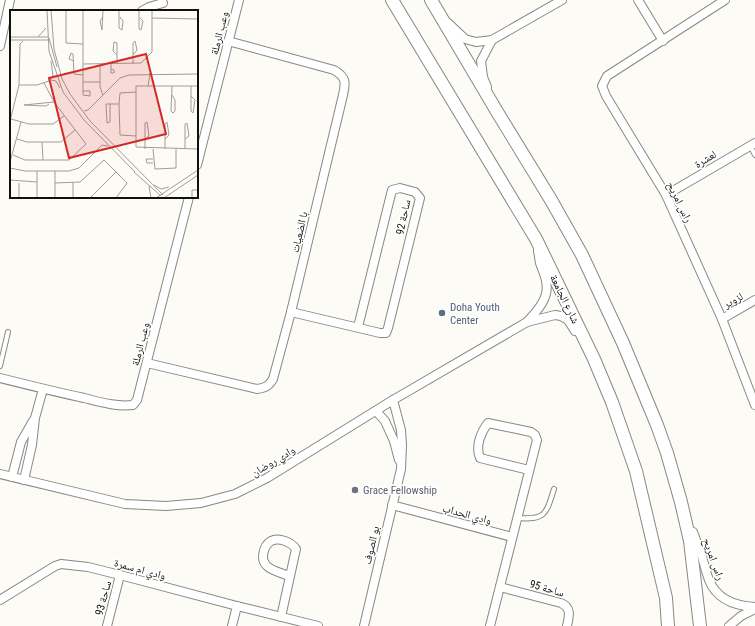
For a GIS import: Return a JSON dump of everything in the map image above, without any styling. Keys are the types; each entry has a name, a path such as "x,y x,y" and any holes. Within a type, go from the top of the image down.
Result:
{"main road":[{"name":"شارع الجامعة","path":"392,0 536,239 594,359 612,402 636,471 666,598 668,626"},
{"path":"431,0 551,200 582,255 623,343 667,453 690,541 700,626"}],"street":[{"path":"0,46 10,0"},
{"name":"وعب الرملة","path":"198,161 239,0"},
{"path":"441,16 465,39 476,42 492,40 562,0"},
{"path":"638,0 663,41"},
{"name":"راس امريح","path":"725,0 607,76 602,86 606,96 666,195 722,319 755,405"},
{"path":"144,10 163,5"},
{"path":"492,40 481,61 483,77 496,110"},
{"name":"با الضعيات","path":"147,363 257,389 264,388 269,385 273,379 291,312 345,87 344,80 341,74 334,70 228,42"},
{"name":"لعشرة","path":"666,195 753,144"},
{"name":"ساحة 92","path":"291,312 380,333 386,333 420,198 415,192 400,188 392,190 358,327"},
{"name":"وعب الرملة","path":"0,378 123,406 133,405 138,400 189,198"},
{"name":"وادي روضان","path":"527,322 543,302 547,289 540,263 536,239"},
{"name":"لزوير","path":"722,319 755,300"},
{"name":"وادي روضان","path":"0,474 124,504 166,506 201,503 235,494 267,478 393,400 527,322 555,315 561,316 568,320 594,359"},
{"path":"24,480 32,445 35,418 43,389"},
{"name":"بو الصوف","path":"364,626 400,469 402,445 401,430 393,400"},
{"name":"بو الصوف","path":"376,411 385,421 394,441 400,469"},
{"path":"12,477 21,442 35,418"},
{"path":"490,626 529,470 536,440 535,435 531,432 488,423 479,439 478,451 480,458 529,470"},
{"name":"وادي الحداب","path":"392,505 512,538"},
{"name":"راس امريح","path":"684,516 688,521 713,589 732,603 755,608"},
{"path":"281,617 296,549 294,546 284,541 277,540 270,542 263,553 262,560 269,568 290,576"},
{"name":"وادي ام سمرة","path":"0,600 55,566 61,564 88,567 318,626"},
{"name":"ساحة 93","path":"107,626 120,575"},
{"name":"ساحة 95","path":"500,587 565,604 569,612 567,626"},
{"path":"232,626 236,606"},
{"name":"راس امريح","path":"729,626 741,616 755,608"}],"lane":[{"path":"753,144 755,155"},
{"path":"0,366 8,332"},
{"path":"517,518 531,519 542,516 548,508 554,490"}],"place":[{"name":"Doha Youth Center","path":"442,313"},
{"name":"Grace Fellowship","path":"355,490"}]}
